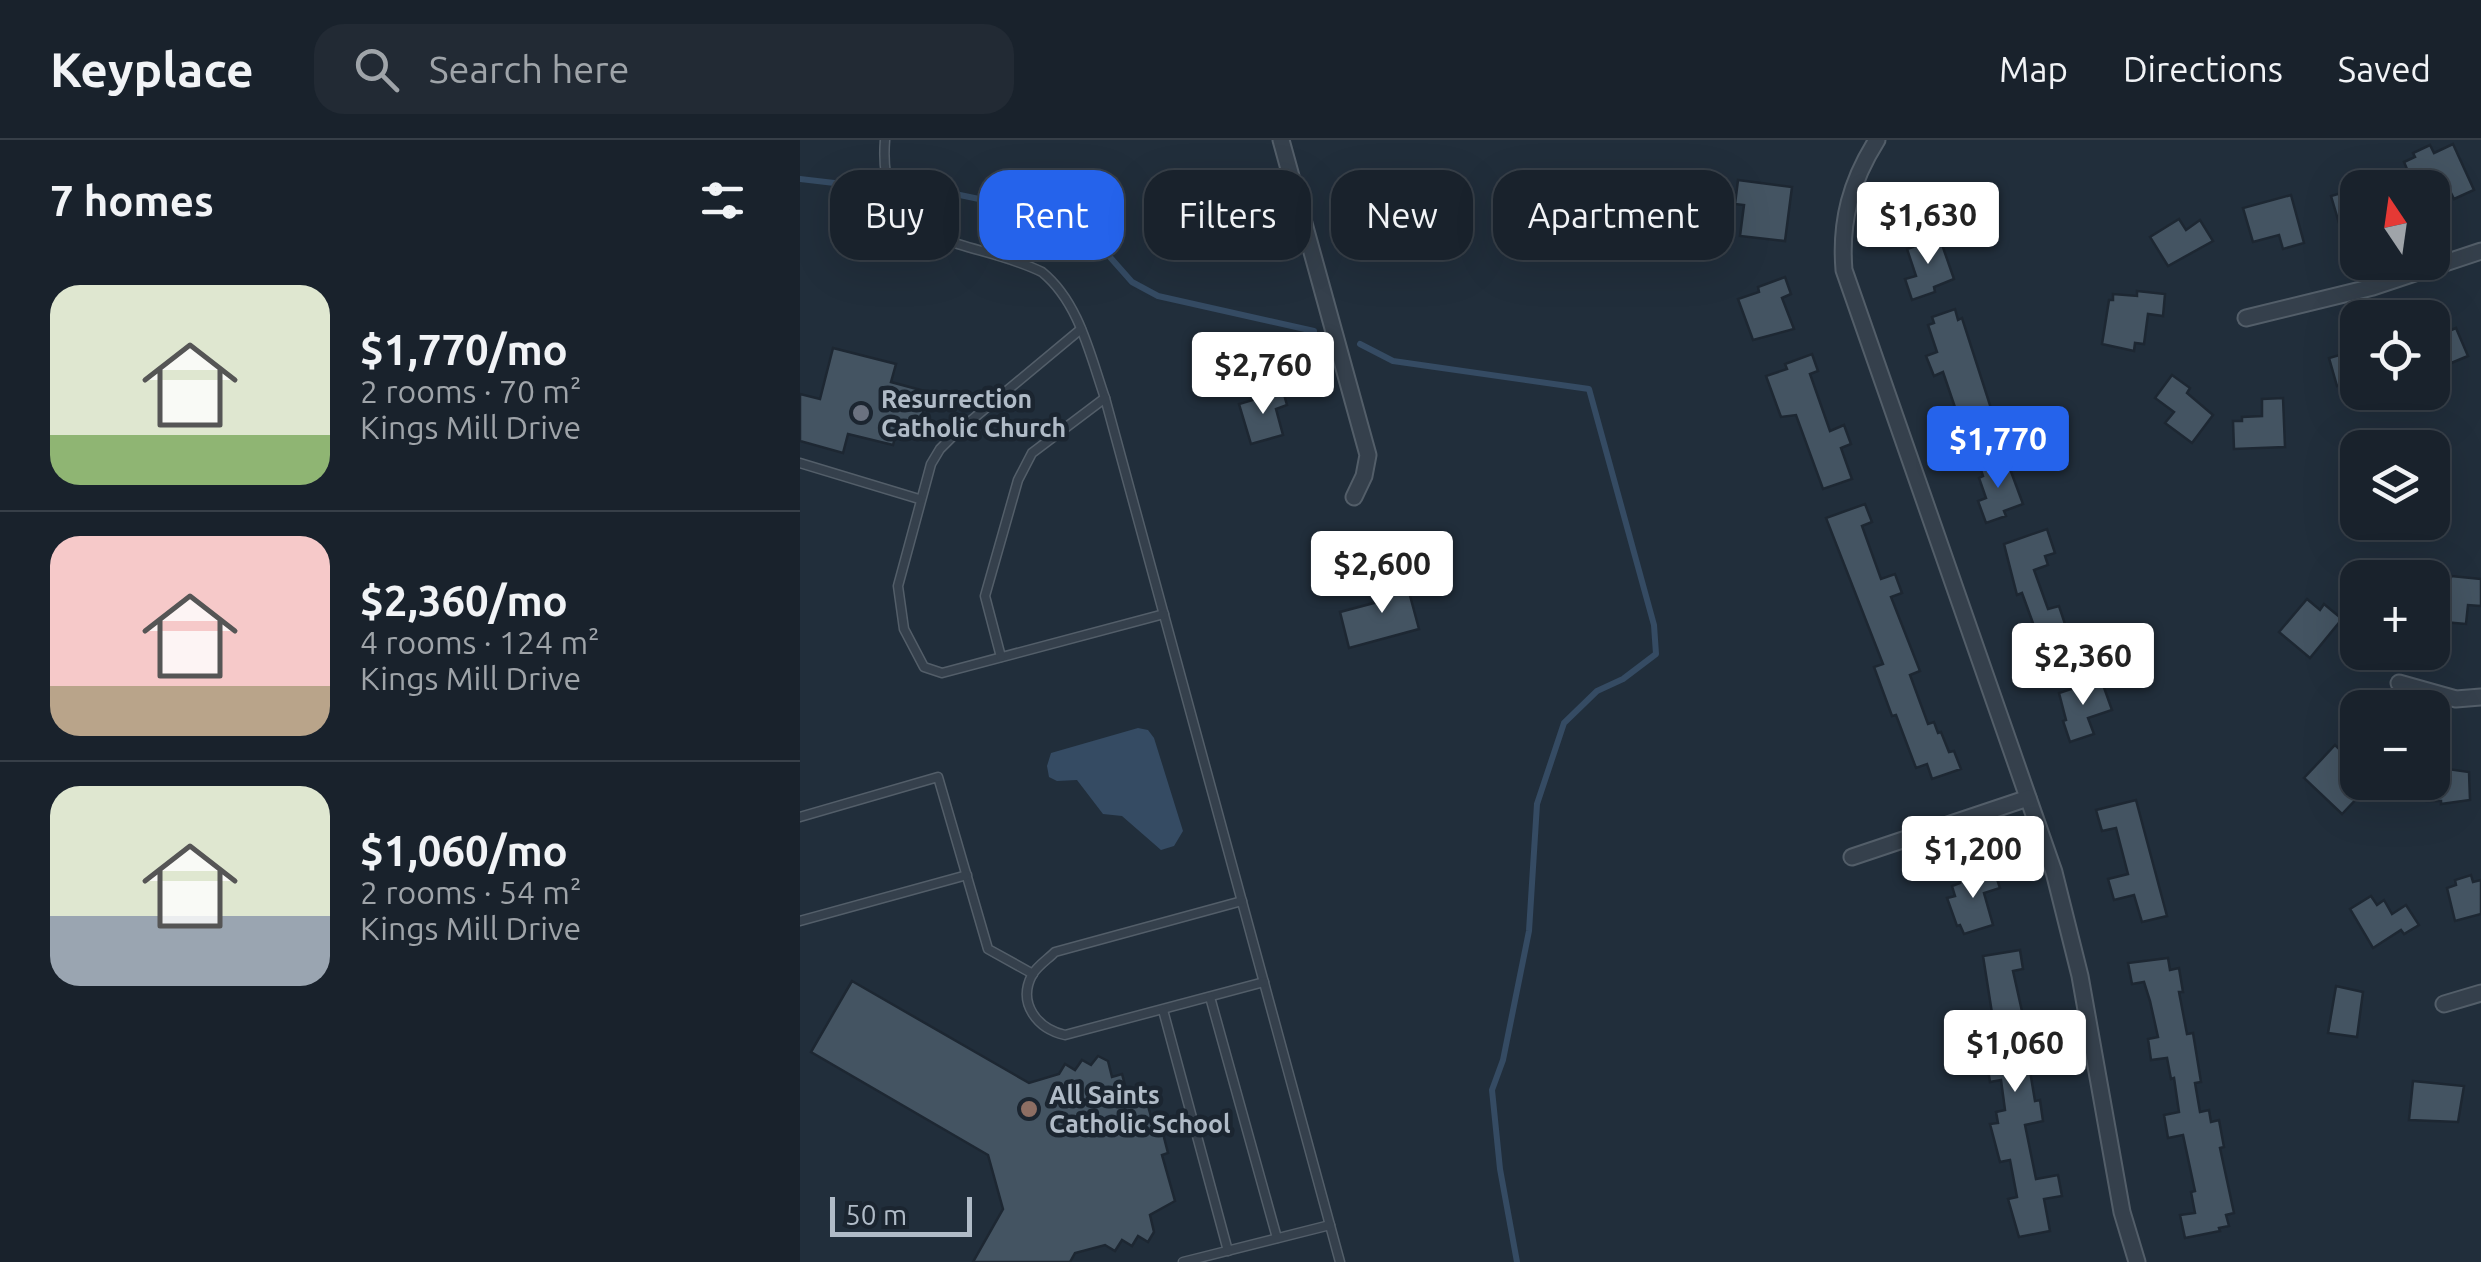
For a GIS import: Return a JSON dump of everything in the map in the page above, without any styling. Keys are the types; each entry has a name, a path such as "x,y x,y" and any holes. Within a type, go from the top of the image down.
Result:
{"street":[{"path":"1281,140 1368,454 1364,476 1354,497"},
{"path":"1877,140 1848,200 1842,246 1844,270 2054,872 2073,942 2122,1212 2137,1262"},
{"path":"2246,318 2373,287 2481,251"},
{"path":"2399,683 2456,699 2481,696"},
{"path":"1852,857 2028,798"},
{"path":"2444,1004 2481,993"}],"lane":[{"path":"885,140 885,177 901,212 936,239 1042,272 1053,280 1071,306 1081,329 1105,398 1340,1262"},
{"path":"1081,329 940,448 919,498 898,586 904,629 924,667 942,674 1164,614"},
{"path":"1002,657 986,596 1018,480 1032,453 1105,398"},
{"path":"800,463 919,498"},
{"path":"800,817 938,777 988,949 1033,974"},
{"path":"800,920 967,875"},
{"path":"1242,900 1055,952 1033,974 1026,996 1034,1017 1046,1030 1065,1036 1264,982"},
{"path":"1210,997 1276,1238"},
{"path":"1162,1010 1228,1251"},
{"path":"1183,1262 1330,1225"}],"water":[{"path":"1138,728 1148,730 1154,738 1183,831 1174,846 1161,850 1122,816 1103,814 1077,780 1057,781 1049,777 1051,753"}],"building":[{"path":"2453,144 2474,190 2454,199 2450,170 2407,170 2404,162 2415,157 2413,153 2430,145 2434,153"},
{"path":"1738,180 1792,187 1785,241 1740,236 1744,205 1735,204"},
{"path":"2340,193 2340,223 2339,223 2331,196"},
{"path":"2291,195 2304,243 2283,249 2279,235 2253,242 2243,208"},
{"path":"2179,219 2186,230 2200,220 2213,241 2168,266 2150,237"},
{"path":"1926,236 1928,240 1939,236 1954,279 1934,287 1935,292 1912,300 1905,279 1916,276 1907,249 1913,247 1910,241"},
{"path":"1785,277 1791,294 1782,298 1794,329 1753,340 1738,299"},
{"path":"2137,291 2165,294 2163,316 2148,314 2144,344 2135,343 2134,351 2102,344 2109,300 2113,300 2113,294 2137,296"},
{"path":"1955,309 1958,320 1962,318 1998,430 1958,446 1951,428 1961,425 1943,372 1934,376 1926,356 1937,352 1928,325 1934,323 1932,317"},
{"path":"2456,328 2468,356 2450,364 2450,330"},
{"name":"Resurrection Catholic Church","path":"833,348 896,364 891,382 928,392 918,432 898,427 893,445 848,434 843,453 800,441 800,394 820,399"},
{"path":"1812,354 1818,371 1810,374 1830,431 1844,425 1851,444 1841,448 1852,479 1823,489 1796,415 1781,417 1766,376"},
{"path":"2340,355 2340,385 2337,386 2329,358"},
{"path":"2172,375 2190,388 2187,393 2213,415 2192,443 2165,423 2174,412 2155,398"},
{"path":"1283,391 1287,405 1276,409 1283,435 1251,444 1239,404"},
{"path":"2283,398 2285,447 2234,449 2233,421 2262,416 2262,399"},
{"path":"2006,458 2023,504 1986,523 1978,501 1986,498 1979,478 1983,476 1980,467"},
{"path":"1865,504 1872,522 1862,526 1881,579 1895,574 1902,593 1891,597 1920,671 1910,675 1928,724 1934,722 1961,769 1932,779 1927,764 1916,768 1896,715 1892,716 1874,667 1883,664 1826,518"},
{"path":"2047,529 2055,553 2045,556 2048,565 2034,570 2048,609 2059,606 2075,654 2038,671 2030,651 2037,649 2033,639 2038,637 2022,593 2017,595 2004,544"},
{"path":"2451,576 2481,579 2481,606 2468,605 2466,624 2450,623"},
{"path":"1405,577 1419,629 1349,648 1340,612 1385,600 1380,583"},
{"path":"2307,599 2320,610 2324,604 2340,617 2310,658 2279,632"},
{"path":"2101,679 2112,710 2088,718 2094,734 2070,742 2059,693"},
{"path":"2335,745 2340,750 2340,800 2355,800 2342,814 2304,778"},
{"path":"2450,769 2469,772 2470,800 2441,804 2427,801 2450,800"},
{"path":"2136,800 2167,916 2142,922 2134,895 2114,900 2108,879 2128,874 2116,828 2102,831 2096,810"},
{"path":"1993,867 2000,888 1984,893 1993,925 1964,934 1947,898 1955,896 1952,886 1960,883 1959,879"},
{"path":"2471,875 2473,882 2481,880 2481,914 2455,921 2447,888 2456,885 2455,880"},
{"path":"2371,896 2377,905 2384,900 2392,914 2406,905 2419,925 2404,934 2401,930 2373,948 2350,909"},
{"path":"2020,950 2023,969 2013,971 2030,1047 2026,1047 2035,1101 2040,1100 2043,1121 2025,1125 2036,1179 2058,1175 2062,1196 2044,1199 2050,1231 2019,1237 2008,1199 2017,1197 2010,1160 2000,1162 1990,1124 1998,1123 1996,1112 2005,1110 2001,1080 1990,1082 1982,1034 1995,1032 1983,956"},
{"path":"2168,958 2170,970 2179,968 2187,1034 2193,1033 2201,1082 2195,1083 2200,1112 2209,1110 2211,1122 2219,1120 2224,1147 2220,1148 2234,1213 2226,1215 2229,1226 2219,1228 2220,1231 2185,1238 2180,1215 2195,1213 2191,1192 2195,1191 2183,1135 2168,1138 2164,1115 2179,1112 2174,1078 2171,1079 2167,1058 2151,1060 2148,1039 2158,1037 2150,1001 2144,982 2132,984 2128,963"},
{"name":"All Saints Catholic School","path":"852,981 1029,1083 1059,1074 1065,1064 1075,1070 1082,1060 1091,1065 1098,1056 1108,1061 1112,1077 1122,1074 1128,1096 1144,1091 1153,1124 1160,1122 1168,1153 1162,1155 1175,1201 1150,1215 1154,1232 1148,1242 1138,1236 1132,1246 1122,1240 1115,1251 1105,1245 1075,1253 1070,1262 973,1262 1003,1209 988,1155 811,1052"},
{"path":"2336,986 2363,992 2357,1037 2328,1033"},
{"path":"2413,1081 2464,1086 2458,1122 2409,1120"}],"waterway":[{"path":"800,179 830,182"},
{"path":"959,195 984,200 1011,223 1062,230 1109,256 1132,282 1158,296 1314,331"},
{"path":"1360,344 1393,361 1589,389 1654,625 1656,654 1623,679 1597,691 1564,723 1537,804 1529,931 1503,1060 1492,1090 1500,1169 1517,1262"}],"place":[{"name":"Resurrection Catholic Church","path":"861,413"},
{"name":"All Saints Catholic School","path":"1029,1109"}]}
